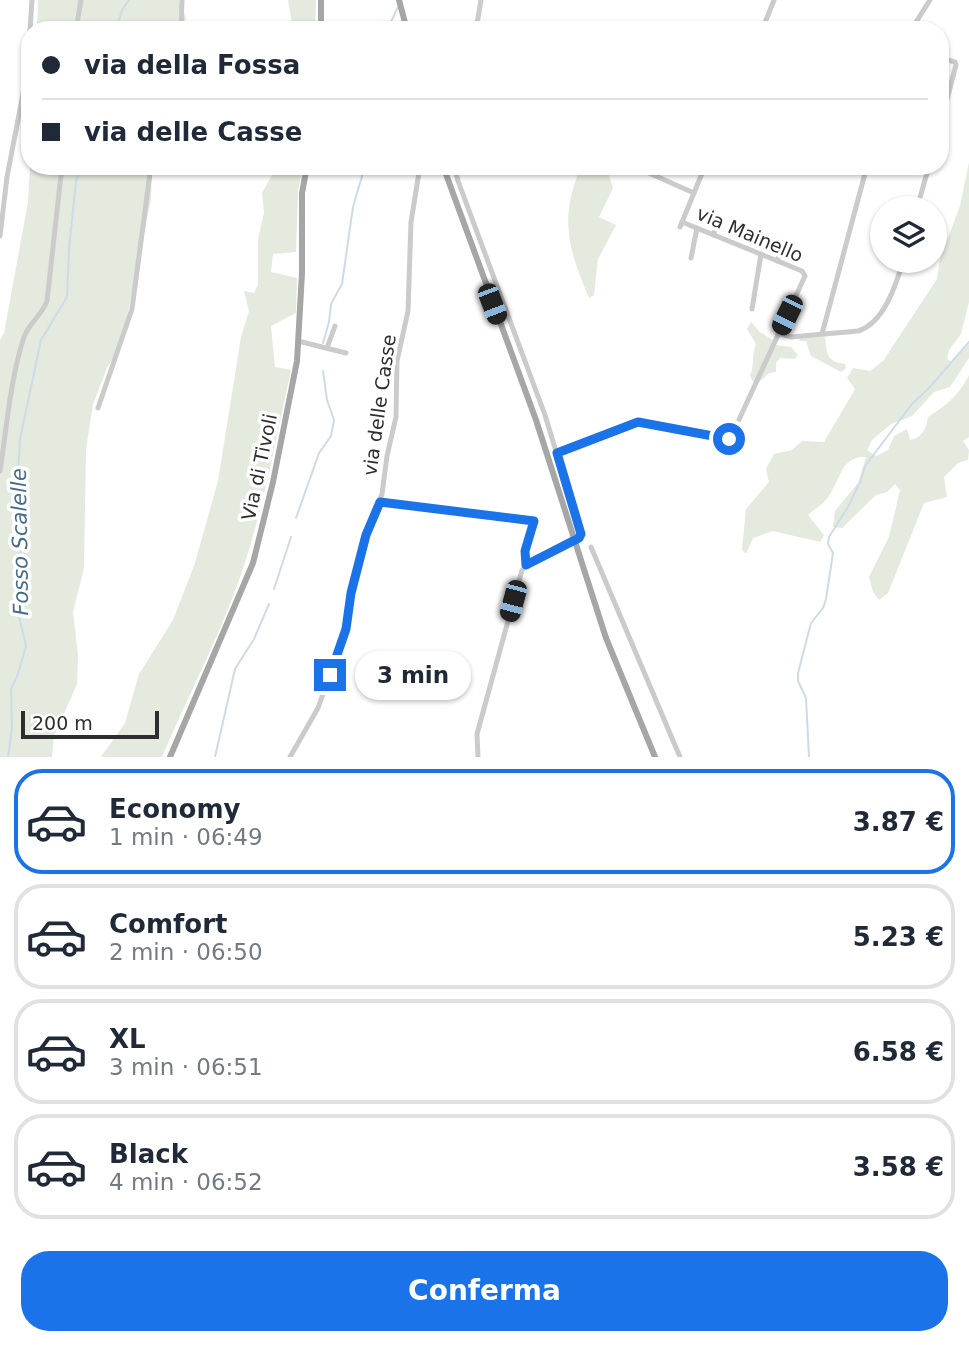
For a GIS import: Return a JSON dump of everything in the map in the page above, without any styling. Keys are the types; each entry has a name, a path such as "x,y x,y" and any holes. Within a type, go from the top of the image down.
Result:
{"main road":[{"path":"321,0 321,21"},
{"path":"399,0 405,21"},
{"name":"Via di Tivoli","path":"170,757 253,563 295,376 299,341 302,193 305,175"},
{"path":"446,175 536,420 606,638 655,757"}],"street":[{"path":"31,21 32,0"},
{"path":"78,21 81,0"},
{"path":"181,21 182,0"},
{"path":"478,21 481,0"},
{"path":"766,21 774,0"},
{"path":"917,21 930,0"},
{"path":"949,61 956,64 949,92"},
{"path":"0,236 7,177 21,104"},
{"path":"0,471 20,353 28,328 42,312 47,300 61,175"},
{"path":"98,408 131,314 150,175"},
{"name":"via delle Casse","path":"290,757 317,711 343,639 351,593 366,535 380,502 396,417 397,361 408,311 410,229 419,175"},
{"path":"456,175 557,453 581,533 580,537 526,565"},
{"path":"654,175 694,192"},
{"name":"via Mainello","path":"701,175 681,225 697,228 761,254 802,271 804,275 778,333"},
{"path":"822,334 865,175"},
{"path":"920,196 926,175"},
{"path":"713,235 721,217"},
{"path":"691,258 697,228"},
{"path":"777,261 785,242"},
{"path":"752,309 761,254"},
{"path":"557,453 638,422 729,439 778,333 789,337 858,331 871,324 894,289 899,273"},
{"path":"327,348 335,326"},
{"path":"299,341 346,353"},
{"path":"380,502 534,521 525,551 526,565 521,574 477,734 478,757"},
{"path":"590,547 680,757"}],"shaded area":[{"path":"38,0 179,0 186,18 185,21 37,21"},
{"path":"288,0 316,0 315,21 292,21"},
{"path":"969,162 969,302 961,334 949,350 947,359 952,362 969,344 969,358 950,387 934,392 912,416 891,424 872,440 867,450 876,456 888,450 894,436 907,429 910,440 921,435 928,417 952,399 969,375 969,437 963,441 969,450 968,460 958,463 944,477 947,497 924,503 888,593 879,600 873,592 869,577 889,537 900,490 895,484 887,492 876,495 842,528 833,527 835,511 858,483 866,457 851,460 846,465 826,500 808,515 824,535 820,542 773,531 753,538 746,554 742,550 746,509 769,482 766,469 774,454 792,450 802,441 824,442 855,389 847,378 853,368 870,371 883,361 937,279 938,273 947,273 947,240 960,206"},
{"path":"30,175 152,175 151,199 122,342 107,368 93,404 86,449 84,568 73,612 78,655 77,684 54,736 52,757 0,757 0,340 4,333 28,202"},
{"path":"272,175 301,175 298,191 296,252 273,254 271,272 297,278 296,313 271,326 275,367 291,370 253,536 228,609 162,757 101,757 125,723 139,674 173,620 195,563 218,481 241,337 249,311 244,291 254,293 258,285 258,239 264,213 262,193"},
{"path":"578,175 609,175 613,188 599,217 616,225 598,259 594,295 589,298 571,248 569,233 568,218"},
{"path":"751,322 773,340 754,383 750,376 756,344 747,329"},
{"path":"825,337 831,359 845,364 846,368 841,372 811,356 806,341 799,341 800,338"},
{"path":"776,345 791,347 798,355 795,359 780,358 776,363 776,372 769,373 757,384"}],"waterway":[{"name":"Fosso Scalelle","path":"119,21 129,0"},
{"path":"391,21 398,7"},
{"name":"Fosso Scalelle","path":"8,757 12,728 11,689 26,646 17,608 17,567 24,540 17,490 20,439 41,340 67,297 69,249 78,175"},
{"path":"323,343 331,304 342,284 353,207 362,175"},
{"path":"809,757 806,698 798,681 798,673 811,623 823,608 826,599 833,553 828,544 829,537 848,507 865,466 912,404 969,342"},
{"path":"296,518 319,453 331,436 334,420 327,400 323,371"},
{"path":"274,589 291,537"},
{"path":"215,757 235,669 254,639 269,604"}],"route":[{"path":"330,675 346,629 351,593 366,535 380,502 534,521 524,556 526,565 579,538 581,534 557,453 638,422 729,439"}]}
